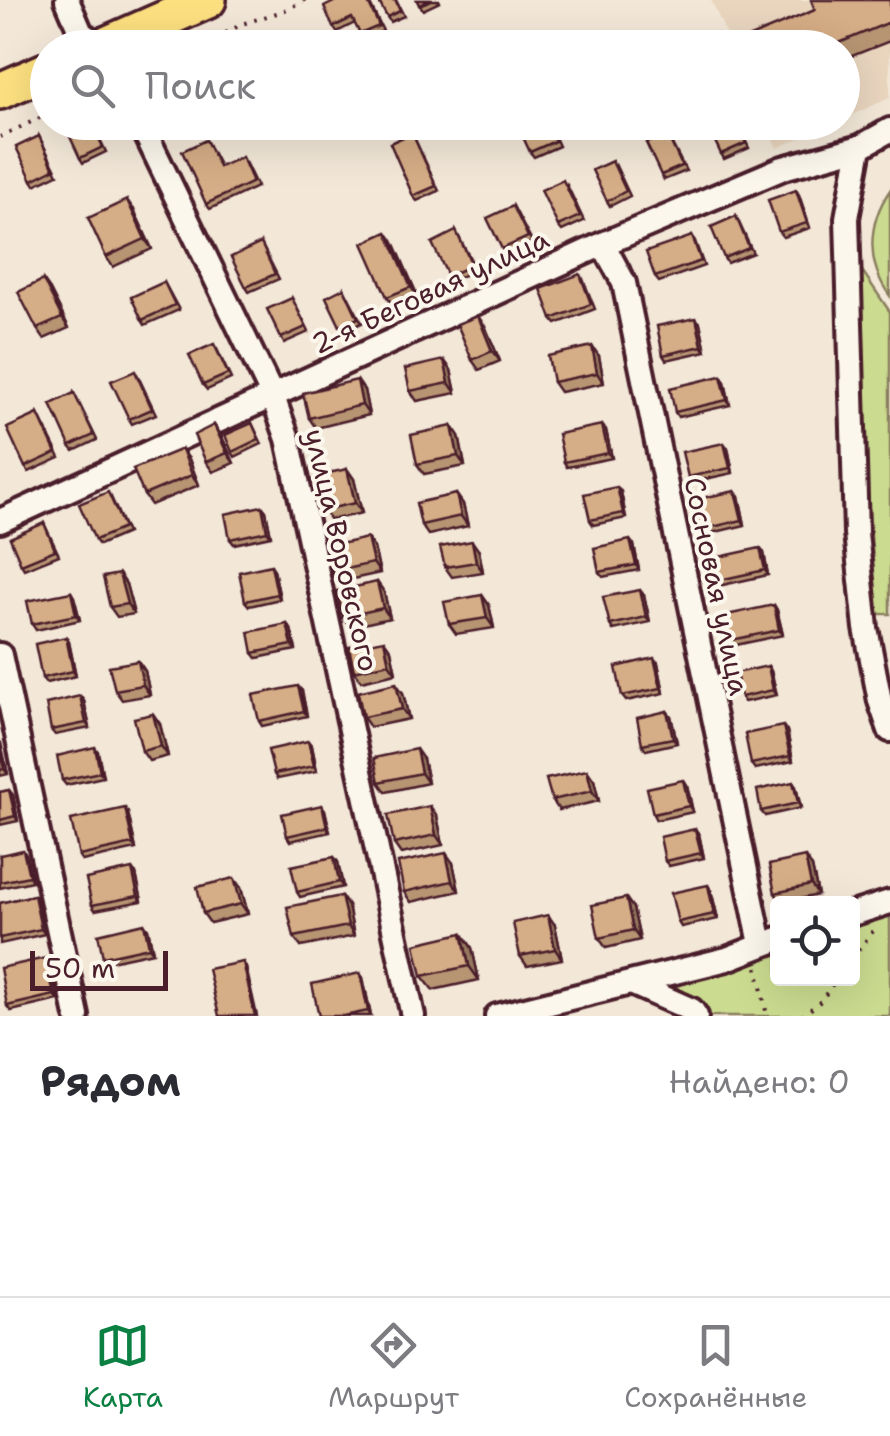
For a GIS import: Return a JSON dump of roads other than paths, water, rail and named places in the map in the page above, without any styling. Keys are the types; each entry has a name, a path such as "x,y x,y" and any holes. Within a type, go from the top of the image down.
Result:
{"main road":[{"path":"140,30 208,0"},
{"path":"0,92 30,78"}],"street":[{"path":"67,0 80,30"},
{"name":"2-я Беговая улица","path":"0,521 603,244 783,168 860,147 890,130"},
{"name":"улица Воровского","path":"149,140 273,396 288,439 413,1016"},
{"path":"860,147 847,218 856,533 866,628 880,701 890,730"},
{"name":"Сосновая улица","path":"603,244 624,283 769,942"},
{"path":"0,655 77,1016"},
{"path":"860,914 885,912"},
{"path":"497,1016 727,959 769,942"},
{"path":"631,983 692,1010 696,1016"}]}
